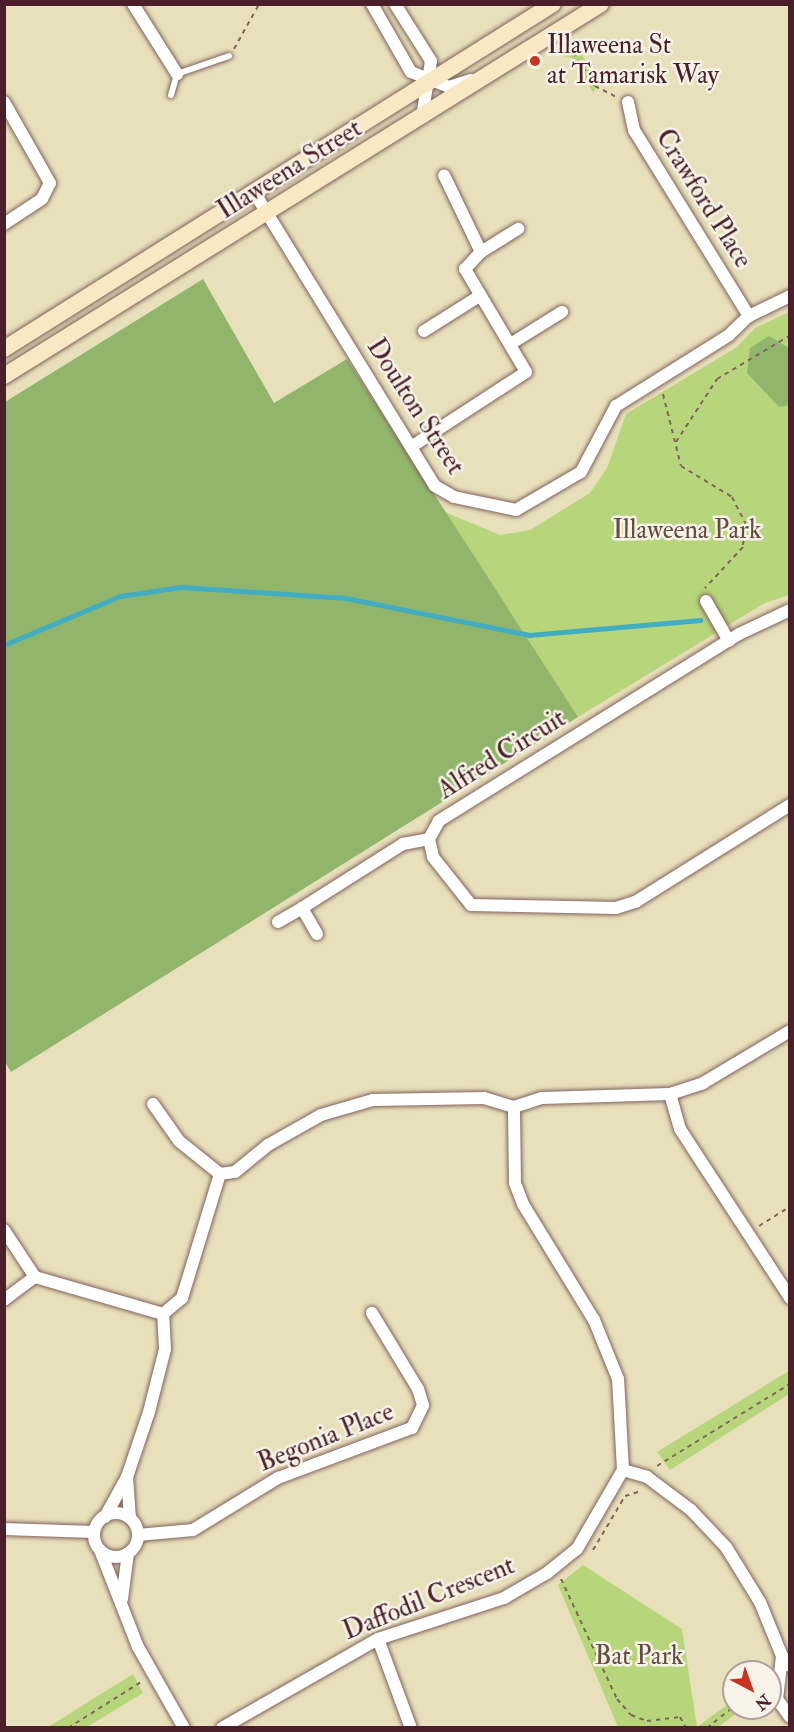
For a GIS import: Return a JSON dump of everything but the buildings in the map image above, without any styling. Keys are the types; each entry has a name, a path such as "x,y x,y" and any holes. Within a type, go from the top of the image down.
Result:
{"main road":[{"name":"Illaweena Street","path":"4,349 553,4"},
{"name":"Illaweena Street","path":"4,376 601,4"}],"street":[{"path":"133,4 177,74"},
{"path":"372,4 411,72 430,82 449,87 492,74"},
{"path":"395,4 430,60 430,82 422,117"},
{"path":"430,60 458,65"},
{"path":"399,102 411,72"},
{"path":"4,102 50,183 42,199 4,224"},
{"name":"Crawford Place","path":"628,102 634,130 749,316"},
{"path":"444,175 481,252"},
{"name":"Doulton Street","path":"254,192 411,447 444,493 516,510 581,472 616,406 729,335 749,316 789,296"},
{"path":"411,447 520,379 525,364 465,269 481,252 518,229"},
{"path":"424,330 481,295"},
{"path":"512,344 562,312"},
{"path":"704,598 729,641"},
{"name":"Alfred Circuit","path":"789,610 729,641 439,821 429,839 433,857 471,905 616,908 637,901 789,805"},
{"path":"278,922 403,844 429,839"},
{"path":"302,908 317,934"},
{"path":"153,1104 179,1141 220,1174 235,1172 268,1145 321,1115 373,1100 484,1098 514,1107 542,1098 670,1094 703,1083 789,1031"},
{"path":"670,1094 680,1129 789,1298"},
{"path":"514,1107 515,1183 594,1320 618,1379 623,1470 647,1477 691,1510 726,1547 760,1602 786,1661 777,1699 789,1717"},
{"path":"163,1314 182,1298 220,1174"},
{"path":"4,1230 35,1277 163,1314"},
{"path":"4,1300 35,1277"},
{"path":"94,1532 127,1477 165,1349 163,1314"},
{"name":"Begonia Place","path":"138,1535 193,1530 278,1478 412,1428 423,1405 418,1389 372,1314"},
{"name":"Daffodil Crescent","path":"222,1728 378,1639 504,1598 546,1573 577,1549 623,1470"},
{"path":"122,1603 128,1553 138,1535 130,1518 127,1477"},
{"path":"105,1517 130,1518"},
{"path":"4,1529 94,1532"},
{"path":"94,1532 122,1603 154,1674 184,1728"},
{"path":"100,1550 117,1557 128,1553"},
{"path":"378,1639 411,1728"}],"lane":[{"path":"171,95 177,74 229,56"}],"path":[{"path":"229,56 259,4"},
{"path":"568,45 595,86 628,102"},
{"path":"675,442 717,379 789,336"},
{"path":"654,381 665,397 681,466 732,497 745,523 743,547 712,576 704,598"},
{"path":"748,1232 789,1207"},
{"path":"561,1579 617,1700 631,1715 647,1720 680,1717 686,1728"},
{"path":"68,1728 154,1674"},
{"path":"707,1728 722,1716"}],"green space":[{"path":"576,45 600,84 593,92 572,58 560,55"},
{"path":"203,279 274,403 347,359 578,717 11,1072 5,1062 5,402"},
{"name":"Illaweena Park","path":"789,312 789,595 765,603 578,717 445,512 500,535 530,530 590,493 607,468 626,414 737,347 755,328"},
{"path":"769,336 789,348 789,405 779,407 747,373 750,348"},
{"path":"789,1371 789,1394 670,1470 657,1452"},
{"name":"Bat Park","path":"583,1565 682,1629 697,1727 618,1727 558,1585"},
{"path":"133,1674 143,1693 87,1727 48,1727"},
{"path":"722,1709 722,1720 728,1720 718,1727 697,1727"}],"waterway":[{"path":"4,645 120,596 182,587 346,598 529,635 700,620"}],"place":[{"name":"Illaweena St at Tamarisk Way","path":"535,61"}]}
